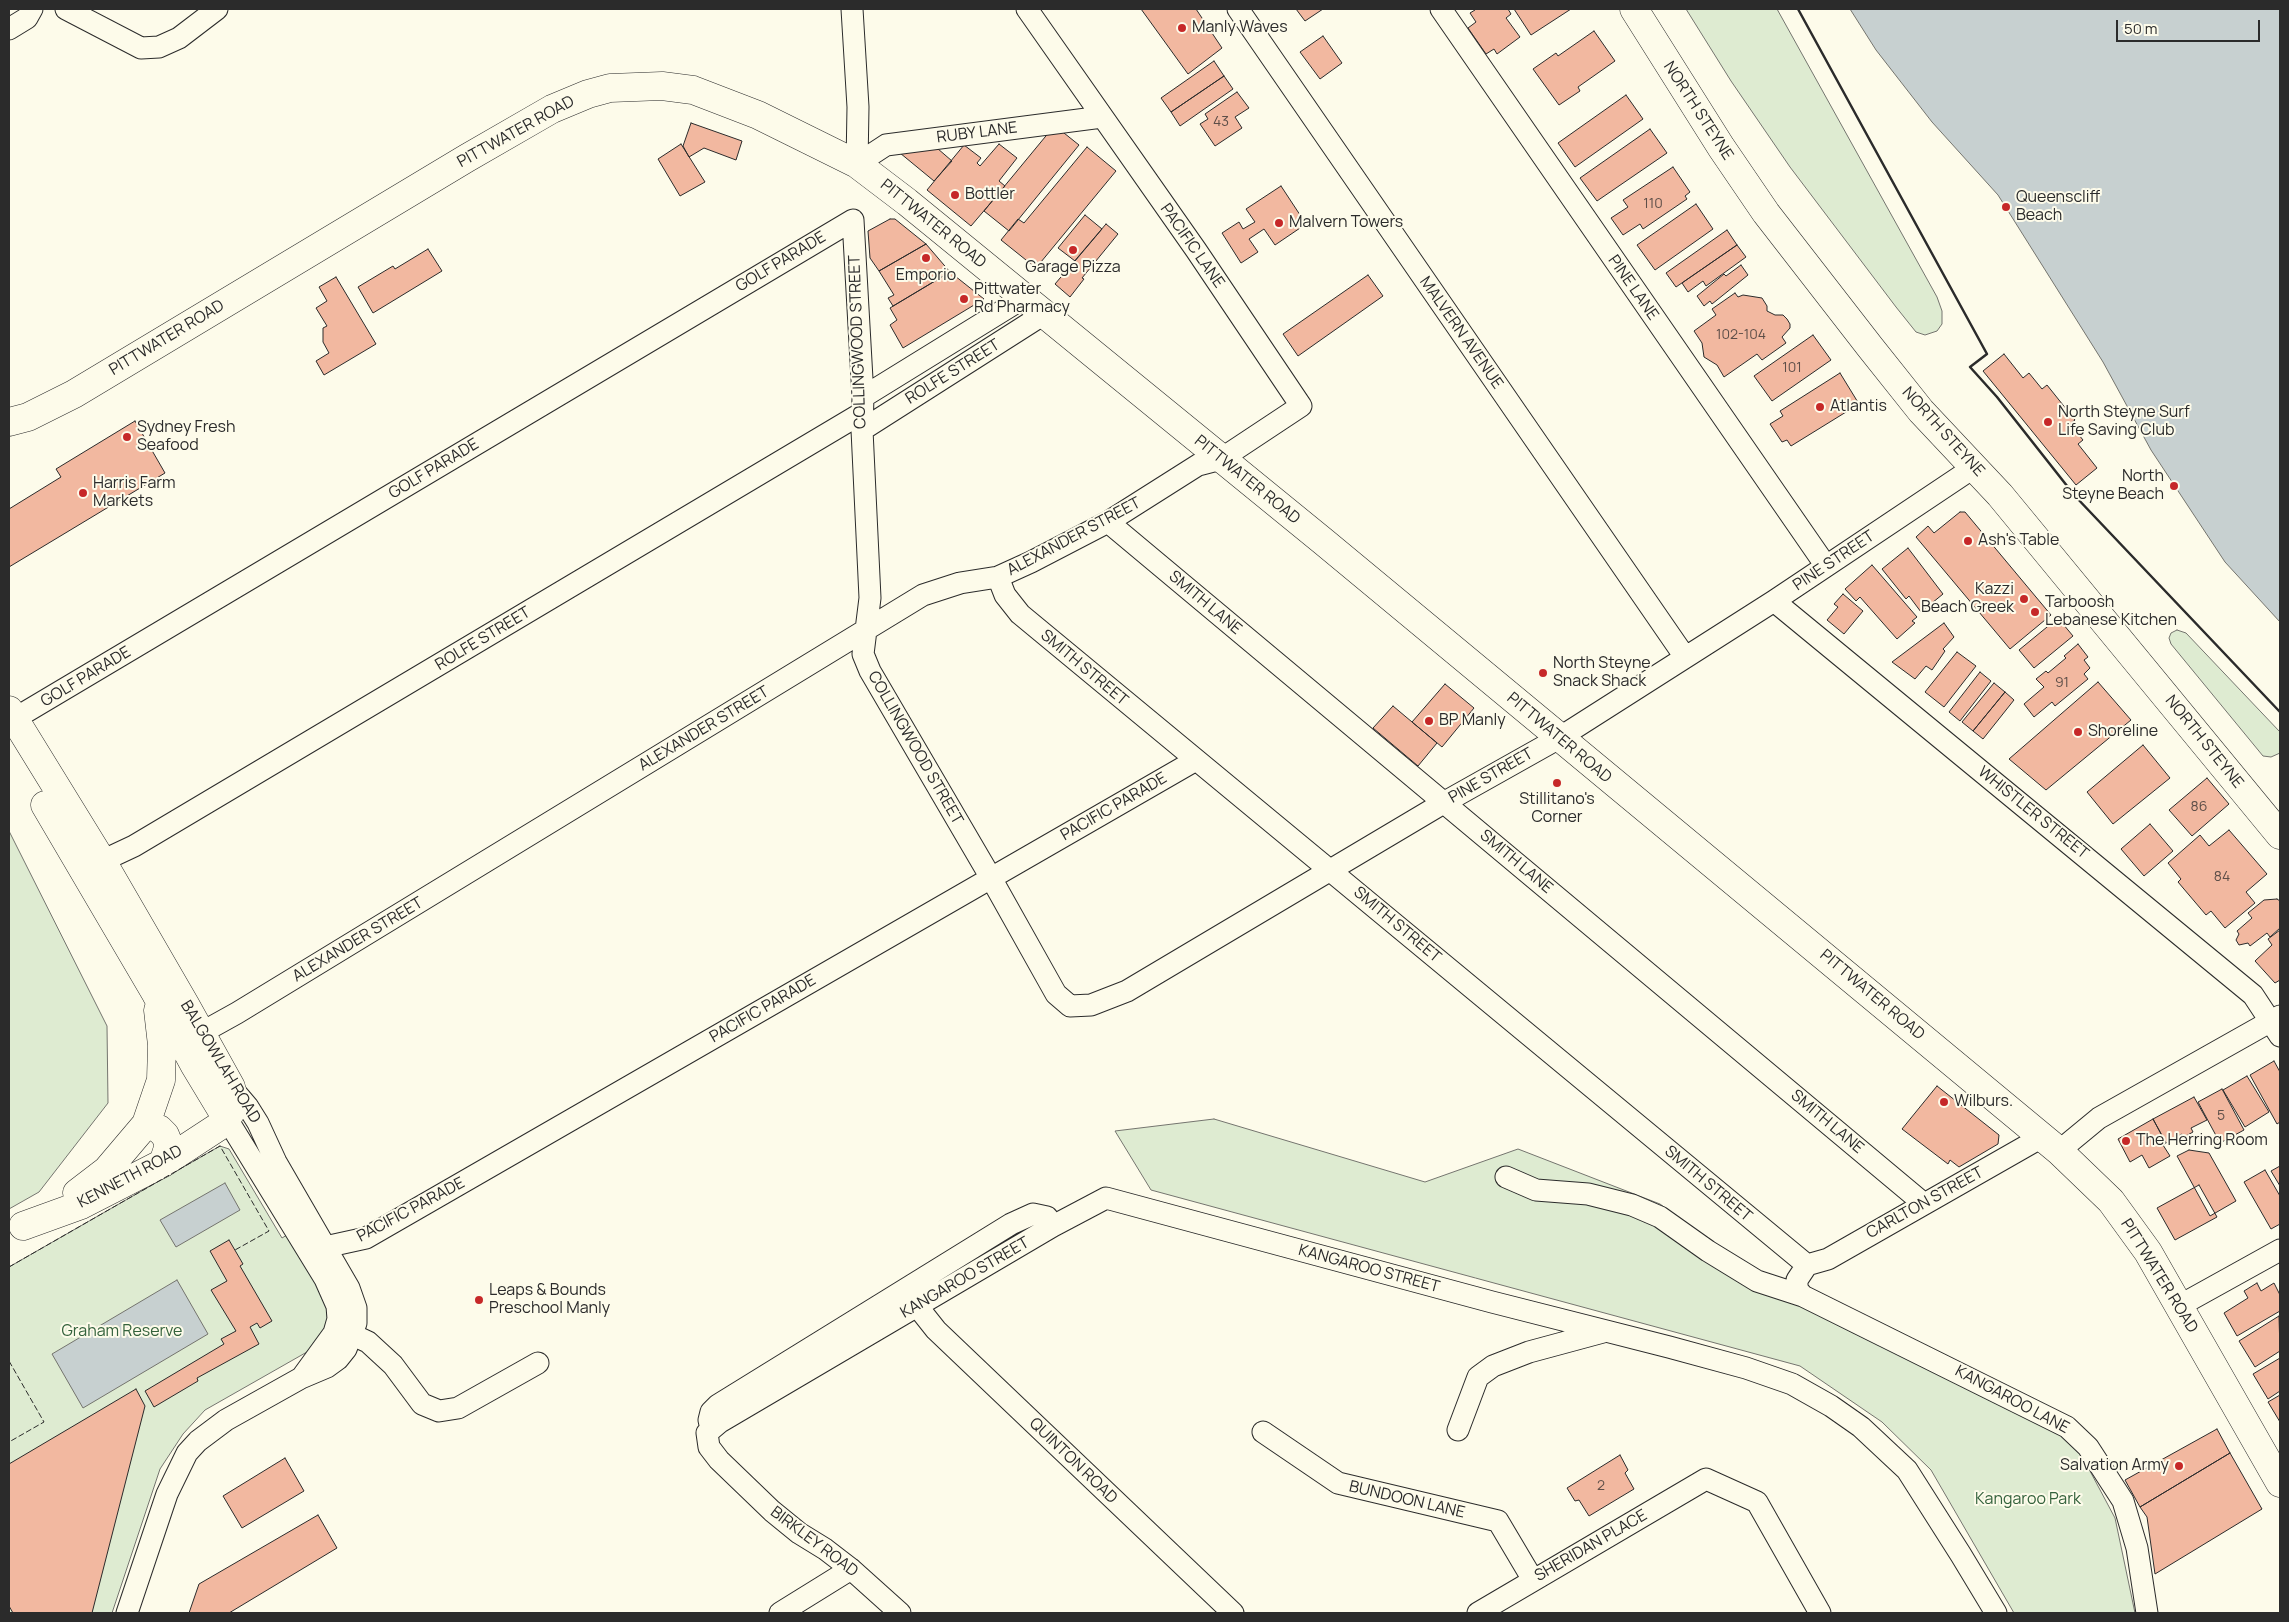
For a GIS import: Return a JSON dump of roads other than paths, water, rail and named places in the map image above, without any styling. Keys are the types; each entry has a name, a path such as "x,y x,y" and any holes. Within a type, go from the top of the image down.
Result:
{"main road":[{"name":"NORTH STEYNE","path":"1634,9 1711,132 1766,213 1921,411 1972,468 2000,495 2280,835"},
{"name":"PITTWATER ROAD","path":"9,422 28,417 74,394 467,158 552,109 588,94 631,86 662,86 693,90 758,115 857,164 1034,305 1368,578 2051,1144 2101,1190 2119,1211 2148,1252 2280,1483"},
{"name":"BALGOWLAH ROAD","path":"12,715 102,862 232,1086"},
{"name":"BALGOWLAH ROAD","path":"9,746 156,994 195,1066 227,1119"},
{"name":"KENNETH ROAD","path":"16,1229 87,1186 107,1170 146,1124 161,1080 162,1045 156,994"},
{"path":"227,1119 233,1102 232,1086"},
{"name":"KENNETH ROAD","path":"16,1229 81,1205 164,1163 227,1119"},
{"path":"146,1124 159,1128 166,1135 169,1146 164,1163"}],"street":[{"path":"9,29 27,18 32,9"},
{"path":"66,9 141,48 159,47 179,38 217,9"},
{"path":"852,9 858,107 857,164"},
{"name":"PACIFIC LANE","path":"1027,9 1196,250 1301,406 1221,459"},
{"name":"MALVERN AVENUE","path":"1238,9 1685,657"},
{"name":"PINE LANE","path":"1441,9 1826,566"},
{"name":"RUBY LANE","path":"857,164 886,145 1102,117"},
{"name":"COLLINGWOOD STREET","path":"853,220 870,598 863,654 870,671 1056,994 1070,1006"},
{"name":"GOLF PARADE","path":"12,715 853,220"},
{"name":"ROLFE STREET","path":"862,413 1034,305"},
{"name":"ROLFE STREET","path":"102,862 134,846 862,413 1034,305"},
{"name":"ALEXANDER STREET","path":"201,1033 254,1003 923,596 960,583 998,577 1108,522 1198,465 1221,459"},
{"name":"PINE STREET","path":"1070,1006 1091,1005 1127,991 1445,802 1559,738 1774,601 1972,468"},
{"name":"SMITH LANE","path":"1108,522 1924,1203"},
{"name":"SMITH STREET","path":"998,577 1005,595 1020,614 1807,1265"},
{"name":"WHISTLER STREET","path":"1774,601 2253,995 2277,1025"},
{"name":"PACIFIC PARADE","path":"325,1247 366,1238 1196,760"},
{"name":"CARLTON STREET","path":"1807,1265 1828,1258 1924,1203 2051,1144 2277,1025"},
{"name":"BALGOWLAH ROAD","path":"126,1613 167,1494 187,1453 211,1430 301,1378 327,1368 338,1360 353,1335 356,1323 356,1308 349,1288 276,1162 253,1115 232,1086"},
{"name":"BALGOWLAH ROAD","path":"227,1119 320,1271 337,1306 338,1319 334,1333 301,1378"},
{"name":"KANGAROO LANE","path":"1506,1177 1536,1190 1588,1194 1632,1205 1660,1217 1708,1251 1757,1281 1803,1296 2067,1427 2088,1447 2123,1501 2137,1548 2147,1613"},
{"name":"KANGAROO STREET","path":"710,1438 917,1306 1053,1226 1106,1198 1737,1366 1792,1384 1831,1406 1861,1427 1907,1470 1996,1613"},
{"path":"710,1438 709,1420 711,1412 718,1405 1011,1224 1033,1214 1047,1217 1053,1226"},
{"path":"2179,1306 2280,1250"},
{"path":"1803,1296 1797,1289 1798,1280 1807,1265"},
{"name":"QUINTON ROAD","path":"917,1306 936,1330 1233,1613"},
{"path":"1458,1430 1478,1377 1493,1366 1529,1352 1606,1331"},
{"path":"353,1335 368,1342 393,1365 422,1404 439,1411 458,1408 538,1363"},
{"name":"BUNDOON LANE","path":"1263,1432 1338,1484 1498,1521 1533,1580"},
{"name":"BIRKLEY ROAD","path":"710,1438 772,1510 799,1533 825,1549 851,1569 900,1613"},
{"name":"SHERIDAN PLACE","path":"1478,1613 1706,1479 1757,1502 1815,1612"},
{"path":"780,1613 851,1569"}],"place":[{"name":"Manly Waves","path":"1182,28"},
{"name":"Bottler","path":"955,195"},
{"name":"Queenscliff Beach","path":"2006,207"},
{"name":"Malvern Towers","path":"1279,223"},
{"name":"Garage Pizza","path":"1073,250"},
{"name":"Emporio","path":"926,258"},
{"name":"Pittwater Rd Pharmacy","path":"964,299"},
{"name":"Atlantis","path":"1820,407"},
{"name":"North Steyne Surf Life Saving Club","path":"2048,422"},
{"name":"Sydney Fresh Seafood","path":"127,437"},
{"name":"North Steyne Beach","path":"2174,486"},
{"name":"Harris Farm Markets","path":"83,493"},
{"name":"Ash's Table","path":"1968,541"},
{"name":"Kazzi Beach Greek","path":"2024,599"},
{"name":"Tarboosh Lebanese Kitchen","path":"2035,612"},
{"name":"North Steyne Snack Shack","path":"1543,673"},
{"name":"BP Manly","path":"1429,721"},
{"name":"Shoreline","path":"2078,732"},
{"name":"Stillitano's Corner","path":"1557,783"},
{"name":"Wilburs.","path":"1944,1102"},
{"name":"The Herring Room","path":"2126,1141"},
{"name":"Leaps & Bounds Preschool Manly","path":"479,1300"},
{"name":"Salvation Army","path":"2179,1466"}],"park label":[{"name":"Graham Reserve","path":"122,1332"},
{"name":"Kangaroo Park","path":"2028,1500"}]}
